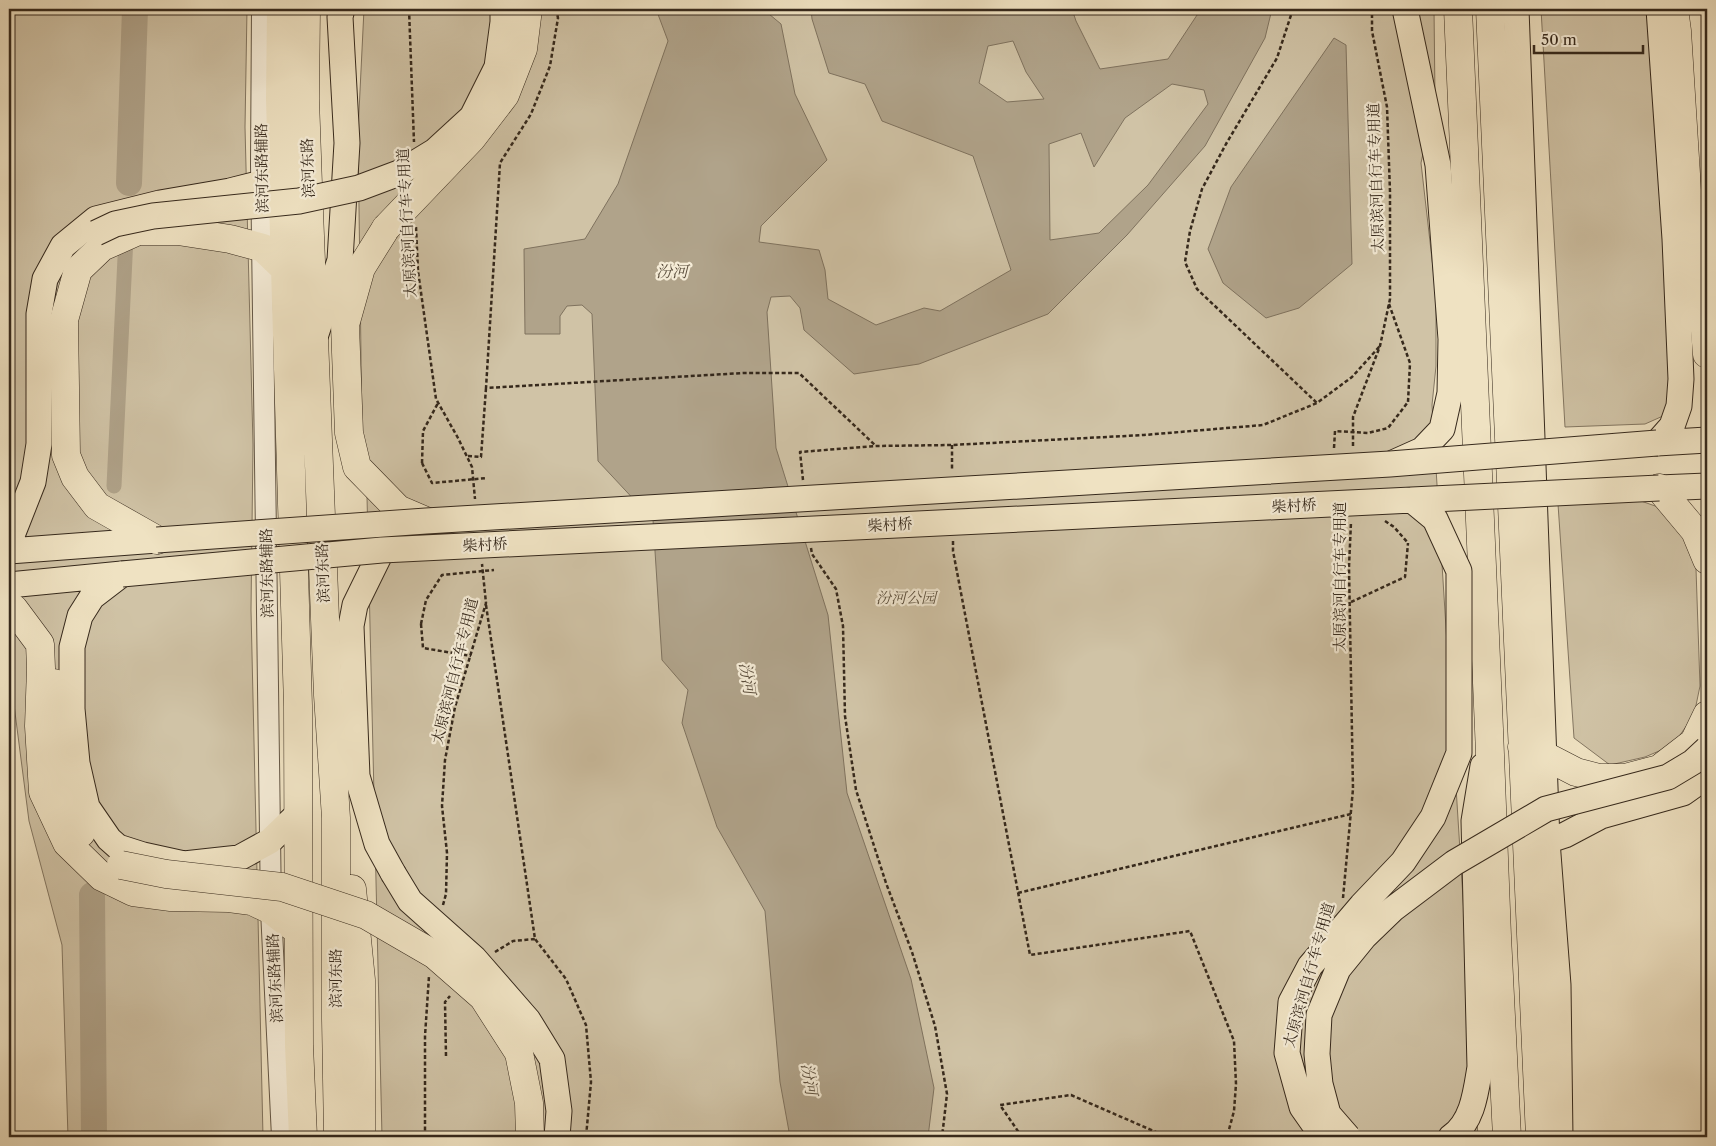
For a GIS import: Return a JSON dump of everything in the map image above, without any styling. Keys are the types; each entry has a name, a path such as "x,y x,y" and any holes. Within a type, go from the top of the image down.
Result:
{"highway":[{"name":"滨河东路","path":"280,9 285,269 298,706 299,1045 303,1137"},
{"name":"滨河东路","path":"306,9 306,99 314,339 328,695 336,818 338,1137"},
{"path":"426,520 398,509 357,467 349,434 346,325 361,268 386,228 472,138 505,95 523,49 528,9"},
{"path":"1447,9 1459,47"},
{"path":"1458,9 1507,1137"},
{"path":"1674,9 1690,238 1704,319 1707,354"},
{"path":"1690,9 1707,226"},
{"path":"1490,11 1534,751 1540,1137"},
{"path":"157,540 98,506 76,476 66,455 64,320 78,270 102,247 138,231 178,231 230,239 263,248 285,269"},
{"path":"1704,319 1707,260"},
{"path":"1658,488 1695,531 1707,560"},
{"path":"9,605 40,644 53,676 65,788 70,814 81,833 106,858 121,866 166,874 282,887 366,915 434,955 483,997 519,1053 529,1103 530,1137"},
{"path":"40,644 39,726 43,792 67,843 102,877 132,892 171,897 252,900 271,910 298,931"},
{"path":"1534,751 1576,772 1599,778 1625,778 1660,768 1694,742 1707,715"},
{"path":"333,783 349,849 361,980 361,1137"}],"main road":[{"path":"314,339 340,260 347,143 340,17 342,9"},
{"path":"9,544 36,497 53,428 50,359 54,302 66,262 96,232 115,224 154,216 299,202 359,188 399,173 435,151 472,117 498,67 504,22 503,9"},
{"path":"1516,9 1534,751 1547,841 1558,985 1560,1137"},
{"path":"1657,443 1672,426 1679,406 1682,380 1675,239 1659,9"},
{"path":"1390,464 1422,450 1442,429 1450,392 1450,339 1438,165 1406,12"},
{"path":"9,544 33,482 39,444 39,314 45,278 63,246 96,219 160,203 230,191 262,183 282,146"},
{"name":"柴村桥","path":"9,551 426,520 1343,461 1390,464 1707,440"},
{"name":"柴村桥","path":"9,585 382,550 1707,486"},
{"path":"1323,1137 1302,1107 1287,1053 1291,1002 1310,966 1362,905 1404,862 1433,817 1459,753 1459,571 1435,519 1412,500"},
{"path":"382,550 355,605 352,626 357,776 377,844 410,901 474,958 528,1020 552,1059 559,1111 557,1137"},
{"path":"122,574 92,597 80,616 72,648 72,709 77,763 87,807 109,839 118,847 184,864 239,858 270,841 298,814"},
{"path":"1454,1136 1475,1100 1480,1067 1474,821 1490,729"},
{"path":"1348,1137 1328,1114 1320,1084 1317,1054 1319,1015 1338,970 1364,937 1393,909 1454,863 1546,809 1668,777 1693,762 1707,749"},
{"path":"1547,841 1565,835 1601,816 1682,793 1707,776"}],"street":[{"name":"滨河东路辅路","path":"262,9 262,183 271,910 282,1137"}],"path":[{"name":"太原滨河自行车专用道","path":"409,9 414,147"},
{"path":"467,456 481,457 500,163 531,114 550,66 558,18 556,9"},
{"path":"1293,9 1277,58 1226,144 1202,189 1190,231 1185,262 1197,289 1317,403"},
{"name":"太原滨河自行车专用道","path":"1343,461 1353,416 1380,346 1389,303 1390,192 1388,107 1372,31 1372,9"},
{"name":"太原滨河自行车专用道","path":"416,224 418,271 436,399 472,467 476,506"},
{"path":"1343,461 1334,431 1368,433 1388,428 1408,402 1410,363 1389,303"},
{"path":"803,480 800,452 876,446 1144,435 1263,426 1317,403 1352,377 1380,346"},
{"path":"486,388 770,372 799,373 876,446"},
{"path":"438,403 422,430 422,463 432,483 487,478"},
{"path":"952,444 952,474"},
{"name":"太原滨河自行车专用道","path":"1342,898 1354,789 1350,603 1351,520"},
{"path":"1350,603 1405,577 1408,543 1386,521 1376,522"},
{"path":"1346,524 1356,523"},
{"path":"953,532 953,552 1030,955 1190,931 1234,1041 1236,1084 1234,1111 1227,1137"},
{"path":"811,545 812,554 836,589 843,626 845,716 856,790 886,882 912,952 935,1026 947,1094 942,1137"},
{"name":"太原滨河自行车专用道","path":"442,912 446,894 447,853 442,806 445,760 455,708 486,604 482,564"},
{"path":"471,656 423,648 422,624 426,600 442,574 494,570"},
{"path":"486,604 535,938 566,978 586,1025 591,1082 586,1137"},
{"path":"1018,893 1351,814"},
{"path":"425,1137 425,1036 429,976"},
{"path":"1022,1137 1000,1105 1071,1095 1165,1136 1176,1137"}],"green space":[{"path":"9,9 247,9 245,127 253,445 251,610 263,1137 68,1137 62,945 29,821 9,666"},
{"name":"汾河公园","path":"364,9 1434,9 1435,98 1421,163 1436,294 1436,366 1432,405 1478,1137 382,1137 366,454 362,430 358,132"},
{"path":"1541,9 1648,9 1674,381 1663,416 1645,424 1565,427"},
{"path":"1638,500 1661,508 1689,546 1696,569 1700,686 1694,715 1673,745 1645,757 1610,765 1574,738 1558,504"}],"water":[{"name":"汾河","path":"656,9 763,9 781,24 795,94 827,160 761,226 759,242 819,250 825,270 828,299 876,325 924,308 940,311 1011,270 973,156 882,121 865,84 829,73 812,19 811,9 1072,9 1100,69 1168,59 1201,9 1272,9 1265,38 1205,146 1127,235 1048,314 919,364 854,374 804,330 800,308 790,296 771,297 767,312 776,448 828,615 847,793 911,979 934,1088 928,1137 790,1137 780,1082 765,911 717,827 682,723 688,690 662,660 653,520 598,461 592,314 582,305 567,306 560,316 560,334 525,334 524,249 585,239 618,184 668,41","holes":["1013,41 1026,72 1044,99 1007,102 979,83 988,46","1172,84 1204,90 1208,104 1148,185 1099,233 1050,240 1049,144 1081,133 1094,167 1125,118"]},
{"path":"1334,38 1346,45 1352,264 1299,308 1266,318 1223,283 1208,249 1231,187"}],"waterway":[{"path":"129,183 135,9"},
{"path":"114,486 126,237"},
{"path":"92,895 94,1137"}]}
